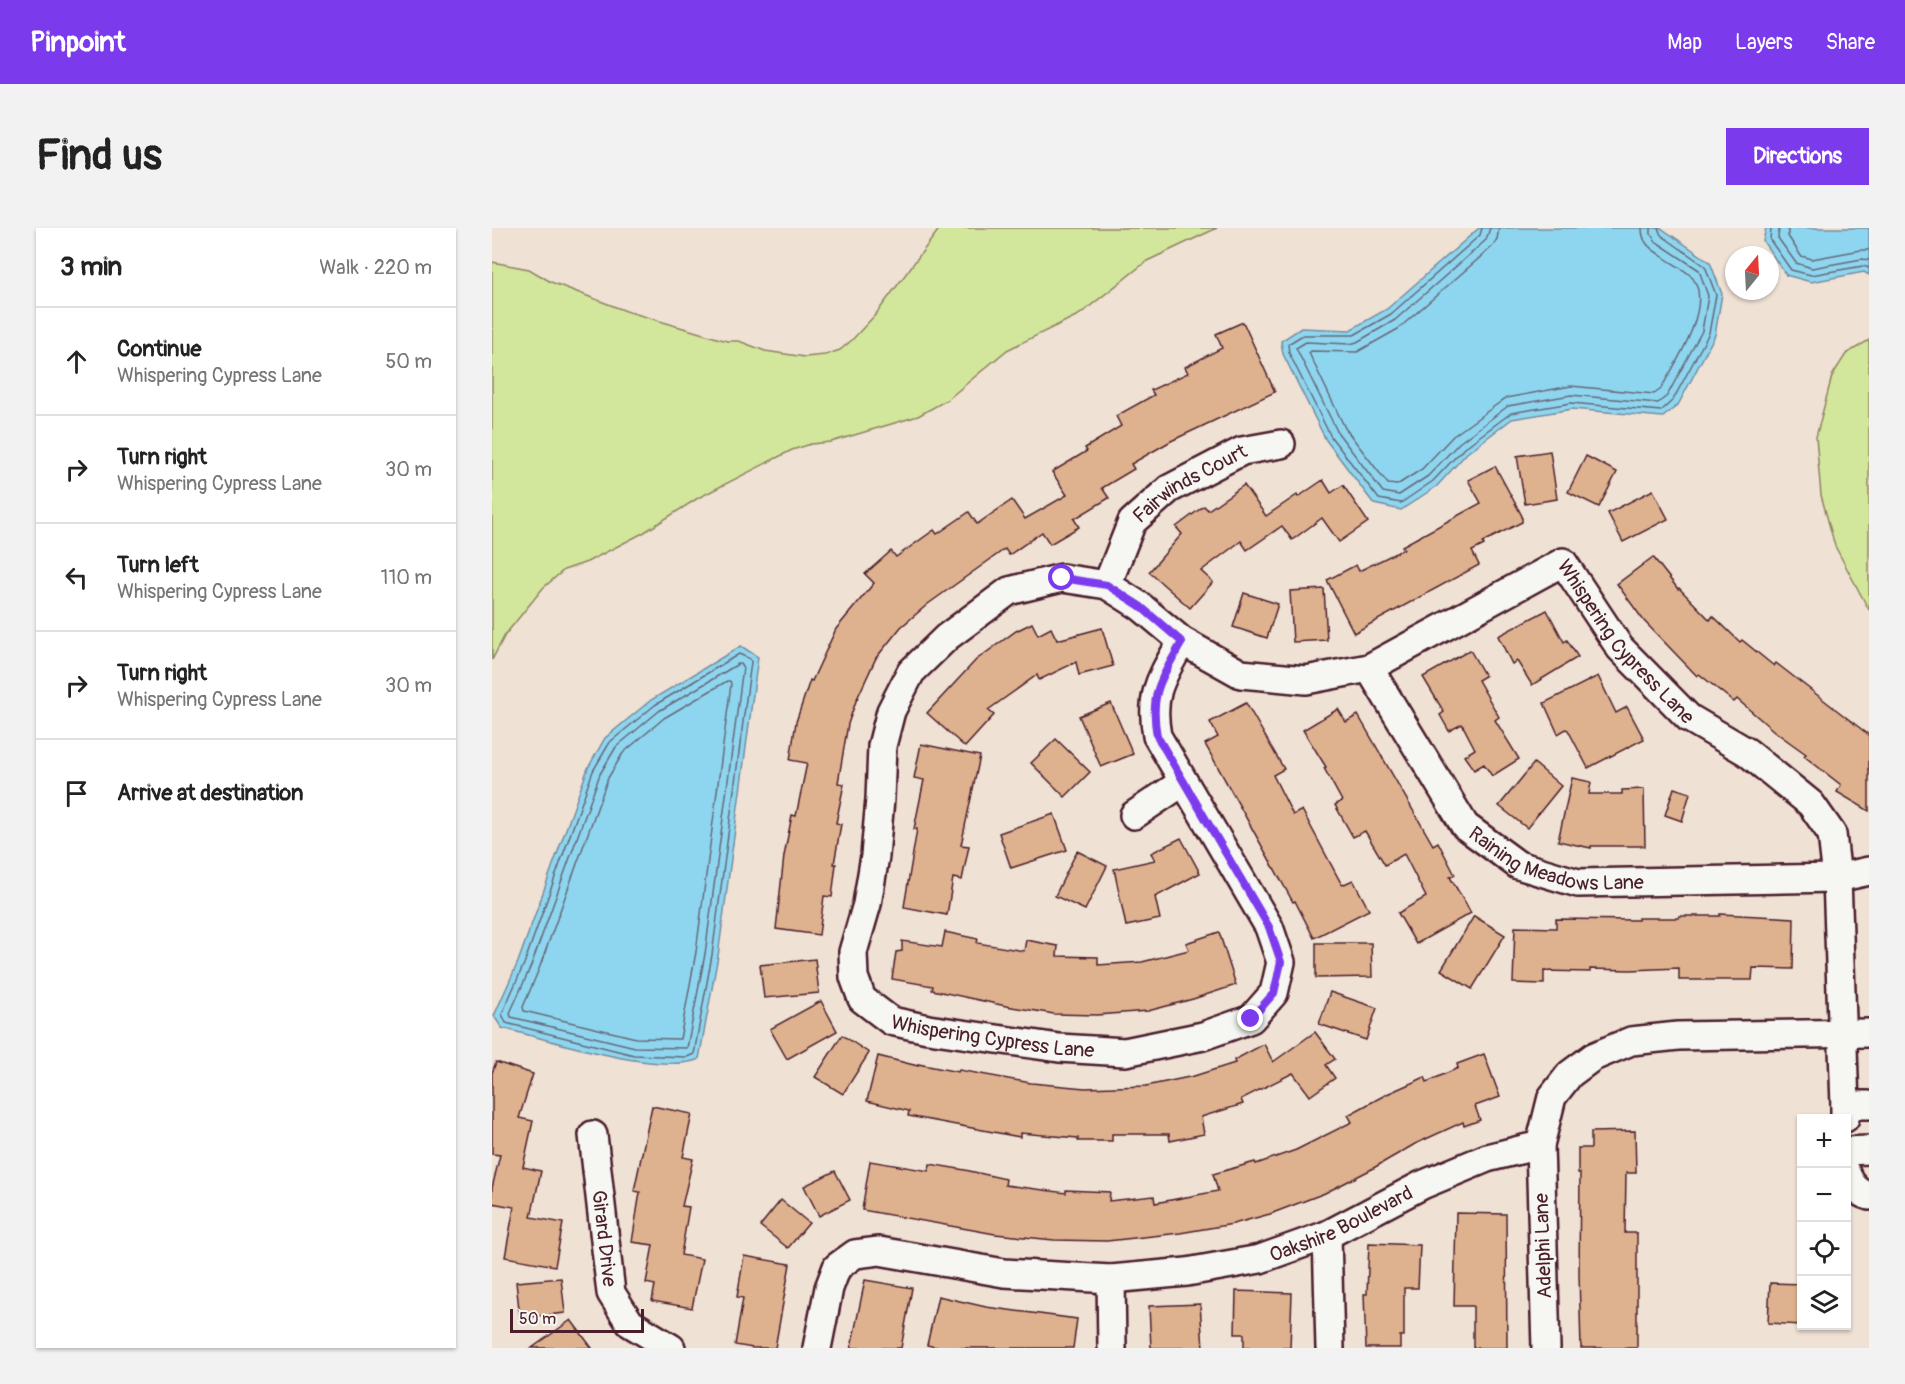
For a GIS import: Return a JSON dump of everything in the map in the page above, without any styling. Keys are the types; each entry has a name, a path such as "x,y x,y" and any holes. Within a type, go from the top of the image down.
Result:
{"street":[{"name":"Fairwinds Court","path":"1107,585 1132,522 1169,489 1242,451 1281,444"},
{"name":"Whispering Cypress Lane","path":"1182,642 1157,686 1153,715 1157,736 1269,927 1281,962 1274,993 1251,1019 1203,1036 1125,1052 1059,1048 928,1029 891,1021 862,999 854,977 853,952 867,904 875,856 882,746 891,711 911,672 947,637 1010,591 1062,578 1107,585 1140,606 1182,642 1241,674 1306,680 1370,668 1563,562 1620,648 1689,718 1747,752 1811,804 1832,834 1856,1034 1853,1110"},
{"name":"Raining Meadows Lane","path":"1370,668 1465,825 1518,865 1578,883 1837,878 1869,871"},
{"path":"1134,815 1183,782"},
{"path":"1540,1145 1552,1097 1570,1074 1593,1057 1631,1041 1678,1036 1856,1034"},
{"name":"Girard Drive","path":"593,1135 611,1293 630,1323 671,1348"},
{"name":"Oakshire Boulevard","path":"817,1348 829,1288 837,1267 855,1254 879,1251 1004,1273 1111,1279 1187,1272 1260,1259 1327,1235 1444,1176 1487,1158 1540,1145"},
{"name":"Adelphi Lane","path":"1540,1145 1546,1348"},
{"path":"1851,1151 1869,1150"},
{"path":"1851,1182 1858,1191 1869,1196"},
{"path":"1327,1235 1330,1348"},
{"path":"1111,1279 1112,1348"}],"green space":[{"path":"940,228 1217,228 1147,261 1080,314 1007,350 947,400 918,416 831,442 811,444 792,450 698,498 643,533 587,562 564,570 543,588 505,635 492,660 492,262 529,269 551,282 626,311 727,341 739,341 765,351 805,357 825,355 840,350 852,340 876,314"},
{"path":"1869,340 1869,610 1835,546 1821,495 1816,437 1832,376 1846,354"}],"water":[{"path":"1479,228 1661,228 1710,262 1722,294 1715,335 1678,405 1663,417 1572,409 1512,419 1467,453 1437,486 1401,510 1374,504 1326,440 1283,354 1281,341 1301,328 1350,330 1387,309"},
{"path":"1766,228 1869,228 1869,275 1864,272 1811,282 1786,275 1779,265 1779,246 1766,246 1763,241"},
{"path":"741,646 758,657 718,956 699,1059 681,1063 631,1060 502,1028 494,1016 518,962 588,768 605,738 651,700"}],"building":[{"path":"1243,322 1275,392 1171,441 1131,464 1134,469 1102,488 1109,498 1074,519 1079,527 1050,544 1042,532 1009,555 1005,549 928,604 901,627 876,658 848,724 838,783 844,784 836,823 841,824 834,864 836,864 832,897 824,896 819,935 776,929 784,856 792,815 796,816 807,763 790,760 796,722 810,680 812,681 836,629 874,583 865,574 891,551 896,557 934,530 937,534 969,512 977,524 1012,500 1025,519 1067,495 1052,472 1087,451 1085,448 1121,426 1116,416 1154,395 1151,390 1188,373 1185,367 1222,348 1216,334"},
{"path":"1550,451 1557,499 1525,504 1517,456"},
{"path":"1586,456 1617,472 1599,507 1568,492"},
{"path":"1495,466 1522,516 1522,522 1483,542 1484,545 1472,551 1479,565 1354,633 1327,580 1356,565 1359,571 1404,549 1402,546 1481,503 1468,480"},
{"path":"1323,480 1331,493 1343,485 1368,522 1339,542 1322,518 1292,540 1282,526 1247,550 1241,541 1201,571 1213,582 1190,608 1149,572 1182,534 1176,527 1204,506 1208,510 1244,485 1266,516"},
{"path":"1653,490 1668,519 1623,542 1608,513"},
{"path":"1653,557 1678,589 1710,620 1713,616 1740,642 1742,640 1774,666 1776,663 1869,735 1869,811 1837,792 1841,785 1737,699 1734,702 1699,674 1697,676 1644,621 1617,584"},
{"path":"1324,589 1327,640 1293,642 1290,591"},
{"path":"1244,593 1278,604 1267,638 1233,627"},
{"path":"1547,610 1564,642 1567,640 1578,657 1532,685 1517,661 1512,664 1498,636"},
{"path":"1032,623 1038,635 1051,628 1057,640 1102,628 1113,666 1079,675 1076,662 1039,680 1037,675 988,710 994,715 965,747 927,713 976,660 1016,631"},
{"path":"1470,650 1485,676 1478,680 1499,717 1495,720 1519,759 1492,776 1484,764 1474,770 1464,756 1475,749 1462,724 1449,731 1440,715 1444,712 1423,677"},
{"path":"1598,676 1616,713 1627,707 1644,739 1588,768 1568,730 1558,734 1544,703"},
{"path":"1111,703 1133,754 1101,767 1079,716"},
{"path":"1246,703 1284,769 1273,775 1293,815 1302,810 1342,885 1353,880 1369,910 1314,938 1205,744 1218,737 1210,722"},
{"path":"1338,709 1346,722 1358,715 1433,845 1438,842 1455,875 1450,877 1471,913 1416,944 1398,913 1426,897 1404,854 1385,865 1365,831 1353,837 1335,805 1342,801 1324,768 1326,767 1303,730"},
{"path":"1056,739 1090,772 1065,797 1031,763"},
{"path":"921,744 980,756 961,845 969,846 962,880 953,878 947,915 904,907 917,829 914,829 924,780 914,778"},
{"path":"1534,763 1561,786 1527,828 1499,806"},
{"path":"1572,778 1591,782 1589,794 1622,794 1622,790 1644,789 1645,846 1591,846 1591,848 1558,841"},
{"path":"1674,788 1690,793 1682,821 1665,815"},
{"path":"1054,814 1067,850 1011,868 999,833"},
{"path":"1181,838 1200,873 1155,897 1160,919 1126,926 1114,869 1155,860 1151,853"},
{"path":"1077,851 1107,866 1085,910 1055,896"},
{"path":"1720,914 1794,918 1793,969 1753,968 1752,980 1679,980 1679,968 1590,969 1590,972 1544,971 1544,984 1513,983 1515,927 1556,928 1556,919 1638,920 1638,918 1679,918 1679,916 1720,916"},
{"path":"1474,916 1505,935 1472,989 1441,970"},
{"path":"945,932 978,939 977,943 1024,951 1026,940 1058,946 1057,956 1098,957 1098,965 1142,962 1189,950 1186,943 1219,932 1236,985 1148,1011 1097,1015 1054,1014 1006,1006 932,990 933,986 892,979 896,952 902,951 902,941 942,947"},
{"path":"1316,943 1371,943 1372,977 1316,978"},
{"path":"815,959 819,993 764,998 760,965"},
{"path":"1330,992 1377,1008 1366,1040 1319,1024"},
{"path":"821,1001 837,1031 787,1059 770,1029"},
{"path":"1315,1032 1335,1059 1326,1065 1335,1078 1310,1096 1293,1073 1241,1099 1243,1104 1201,1117 1204,1134 1170,1141 1169,1134 1112,1134 1112,1141 1078,1141 1078,1138 1020,1133 1020,1137 908,1116 909,1111 867,1101 878,1056 918,1066 918,1064 958,1072 959,1070 1031,1083 1085,1088 1146,1086 1194,1076 1235,1063 1234,1060 1264,1044 1273,1062"},
{"path":"842,1035 869,1053 843,1094 815,1077"},
{"path":"1484,1054 1500,1097 1475,1106 1480,1120 1464,1126 1463,1122 1415,1144 1325,1193 1270,1214 1233,1224 1180,1233 1107,1241 1054,1240 995,1234 862,1210 870,1161 929,1171 930,1164 1006,1179 1005,1185 1066,1193 1066,1190 1110,1192 1109,1201 1154,1196 1155,1203 1218,1191 1213,1174 1255,1162 1256,1164 1296,1150 1352,1122 1348,1115 1387,1094 1425,1077 1427,1082 1458,1068 1457,1064"},
{"path":"496,1062 533,1074 519,1118 533,1121 523,1167 541,1171 531,1217 563,1223 555,1266 505,1257 514,1207 492,1203 492,1188 500,1155 492,1154 492,1073"},
{"path":"652,1106 692,1114 683,1157 693,1159 682,1206 689,1207 681,1255 702,1259 692,1308 652,1301 655,1285 646,1283 653,1245 632,1242 640,1192 634,1191"},
{"path":"1635,1131 1636,1173 1626,1173 1625,1233 1637,1233 1637,1348 1581,1348 1578,1148 1591,1148 1591,1132"},
{"path":"835,1171 850,1200 819,1216 804,1186"},
{"path":"781,1200 809,1223 788,1248 760,1226"},
{"path":"1456,1213 1506,1214 1507,1348 1473,1348 1473,1306 1454,1306"},
{"path":"1369,1243 1420,1245 1418,1288 1404,1288 1404,1336 1400,1336 1400,1348 1366,1348 1364,1294 1367,1294"},
{"path":"744,1256 790,1264 775,1348 735,1345 743,1298 737,1297"},
{"path":"561,1278 565,1313 520,1318 516,1282"},
{"path":"865,1280 912,1288 901,1348 851,1348"},
{"path":"1770,1283 1797,1284 1797,1325 1768,1323"},
{"path":"1236,1291 1292,1293 1290,1348 1244,1348 1244,1334 1235,1334"},
{"path":"938,1296 986,1307 1077,1319 1073,1348 940,1348 927,1345"},
{"path":"1200,1304 1203,1348 1151,1348 1149,1306"},
{"path":"571,1320 592,1348 532,1348"}],"route":[{"path":"1062,578 1107,585 1140,606 1182,642 1157,686 1153,715 1157,736 1269,927 1281,962 1274,993 1251,1019"}]}
